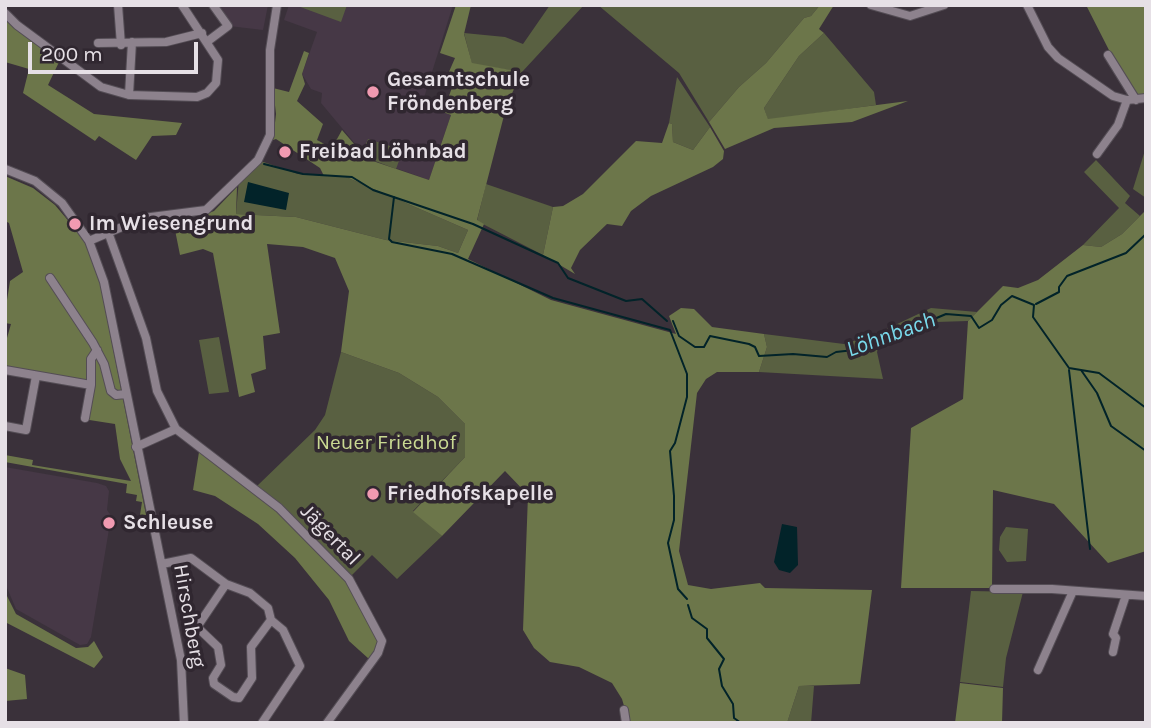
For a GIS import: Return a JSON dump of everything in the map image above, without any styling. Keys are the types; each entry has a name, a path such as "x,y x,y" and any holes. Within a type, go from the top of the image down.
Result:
{"street":[{"path":"118,5 121,45"},
{"path":"5,13 17,25 101,87 129,95 191,97 207,93 216,83 219,68 208,41 182,5"},
{"path":"208,41 228,26 213,5"},
{"path":"89,241 144,218 194,213 209,208 258,160 270,135 270,56 276,9 286,5"},
{"path":"871,5 904,16 944,5"},
{"path":"1027,5 1052,53 1098,87 1136,99"},
{"path":"98,43 121,45 132,42 166,42 202,33"},
{"path":"129,95 132,42"},
{"path":"1108,55 1136,99"},
{"path":"1097,154 1136,99"},
{"name":"Hirschberg","path":"5,169 50,191 74,217 89,241 104,282 181,660 184,723"},
{"path":"108,232 146,338 157,391 176,429 136,447"},
{"path":"50,278 97,350 111,391 116,395 126,394"},
{"path":"85,418 91,385 91,359 97,350"},
{"path":"5,370 91,385"},
{"path":"5,426 26,430 36,376"},
{"name":"Jägertal","path":"176,429 279,508 349,579 382,641 377,653 327,723"},
{"path":"162,564 191,558 226,584 250,593 268,608 271,620 284,630 300,666 262,723"},
{"path":"226,584 197,627 218,647 221,665 213,678 214,684 233,697 239,698 252,678 251,647 271,620"},
{"path":"994,589 1146,596"},
{"path":"1038,670 1073,591"},
{"path":"1113,652 1116,638 1113,634 1126,595"},
{"path":"624,710 626,723"}],"shaded area":[{"path":"215,5 268,5 263,30 229,26"},
{"name":"Gesamtschule Fröndenberg","path":"289,5 453,5 422,104 451,115 429,180 367,158 321,103 322,93 311,89 302,74 317,32 284,20"},
{"path":"5,467 97,483 106,486 109,491 107,510 117,524 109,529 91,637 87,644 80,645 16,609 5,583"}],"green space":[{"path":"295,5 347,5 341,22"},
{"path":"456,5 471,5 464,34 472,63 522,72 507,104 477,220 484,224 468,259 551,300 676,334 669,316 681,308 694,309 712,327 764,334 767,347 759,372 717,372 706,379 697,393 679,551 688,585 711,589 760,583 765,588 872,590 860,684 799,686 787,723 629,723 622,699 612,683 579,667 550,662 534,648 523,630 528,495 505,471 442,536 413,512 465,457 465,424 438,397 399,373 341,352 349,291 335,258 303,247 267,244 280,333 263,336 266,369 251,374 255,392 239,397 213,253 203,249 180,255 173,220 194,219 214,211 237,187 236,214 296,217 386,240 438,246 458,253 468,230 346,177 324,176 320,168 276,139 273,140 276,114 273,88 289,92 304,51 309,53 302,74 305,84 297,101 323,124 317,140 332,148 342,130 367,159 429,180 451,115 443,112 453,85 445,81 455,58 440,53"},
{"path":"550,5 584,5 522,72 472,64 464,33 505,37 523,44"},
{"path":"598,5 820,5 811,16 804,18 766,63 739,87 709,122 679,73"},
{"path":"820,5 834,5 819,29 824,33 799,56 764,108 768,119 908,101 852,122 774,128 725,149 709,122 739,87 766,63 804,18 811,16"},
{"path":"1086,5 1146,5 1146,95 1139,98 1113,58"},
{"path":"5,17 60,60 48,85 94,114 182,123 176,135 152,136 136,160 99,136 95,141 23,93 29,69 5,62"},
{"path":"824,33 874,92 876,105 768,120 764,108 799,56"},
{"path":"677,77 710,127 693,150 673,142 672,124 669,123"},
{"path":"669,123 672,124 673,142 693,150 710,127 724,151 723,159 713,167 651,196 631,211 622,226 607,224 580,250 571,268 575,274 543,255 553,207 563,206 583,194 636,141 662,143"},
{"path":"368,139 403,150 396,169 367,158 363,151"},
{"path":"1146,147 1146,198 1133,189"},
{"path":"258,160 298,174 346,177 468,230 458,253 438,246 386,240 296,217 236,214 239,179"},
{"path":"1096,160 1130,196 1125,203 1140,216 1122,234 1101,247 1083,245 1119,208 1084,172"},
{"path":"5,176 33,188 55,205 87,243 100,283 148,525 143,529 138,528 142,502 136,501 137,495 126,493 127,484 5,462 5,455 33,460 32,465 131,481 120,459 115,424 83,419 88,388 5,373 5,345 11,324 5,323 10,281 23,272 9,223 5,221"},
{"path":"486,184 553,207 543,255 477,221"},
{"path":"1146,210 1146,551 1108,563 1054,504 993,490 992,588 901,588 911,428 963,399 968,321 1003,286 1018,288 1038,280 1083,245 1101,247 1122,234"},
{"path":"931,308 977,312 968,321 936,322 880,344 877,352 883,379 759,372 767,347 764,334 844,344 876,334"},
{"path":"219,337 229,392 209,394 199,340"},
{"name":"Neuer Friedhof","path":"341,352 399,373 438,397 465,424 465,457 413,511 442,536 397,579 372,555 351,576 281,505 257,486 315,430 325,415"},
{"path":"199,452 214,460 282,513 348,580 375,631 379,646 369,659 349,641 329,600 295,558 258,524 215,496 193,490"},
{"path":"1006,527 1028,529 1026,561 1007,562 999,550 1000,537"},
{"path":"971,591 1023,592 1006,658 1003,687 960,682"},
{"path":"5,592 16,614 76,648 88,647 94,641 103,657 94,668 5,622"},
{"path":"5,668 25,675 27,699 5,701"},
{"path":"960,683 1003,688 1002,723 955,723"},
{"path":"799,686 814,686 811,723 787,723"}],"water":[{"path":"248,182 289,193 286,210 244,202"},
{"path":"782,524 797,527 798,565 790,573 779,570 774,562"}],"waterway":[{"name":"Löhnbach","path":"264,164 303,174 352,177 373,190 473,224 558,263 568,278 626,301 642,299 667,321"},
{"path":"394,197 389,239 392,242 452,254 553,298 670,330 687,374 687,397 675,443 670,451 674,520 668,543 678,589 687,599"},
{"path":"1036,304 1059,292 1059,287 1067,276 1126,253 1146,234"},
{"name":"Löhnbach","path":"673,321 679,336 695,347 704,347 710,336 749,344 755,347 759,356 793,354 827,357 836,352 863,349 946,314 971,316 979,328 992,320 1001,305 1012,296 1034,305 1033,317 1069,368 1099,373 1146,408"},
{"path":"1069,370 1090,549"},
{"path":"1081,370 1097,393 1111,426 1146,451"},
{"path":"688,605 692,618 707,629 707,638 724,659 719,669 722,686 733,704 734,718 741,723"}],"place":[{"name":"Gesamtschule Fröndenberg","path":"373,92"},
{"name":"Freibad Löhnbad","path":"285,152"},
{"name":"Im Wiesengrund","path":"75,224"},
{"name":"Friedhofskapelle","path":"373,494"},
{"name":"Schleuse","path":"109,523"}]}
